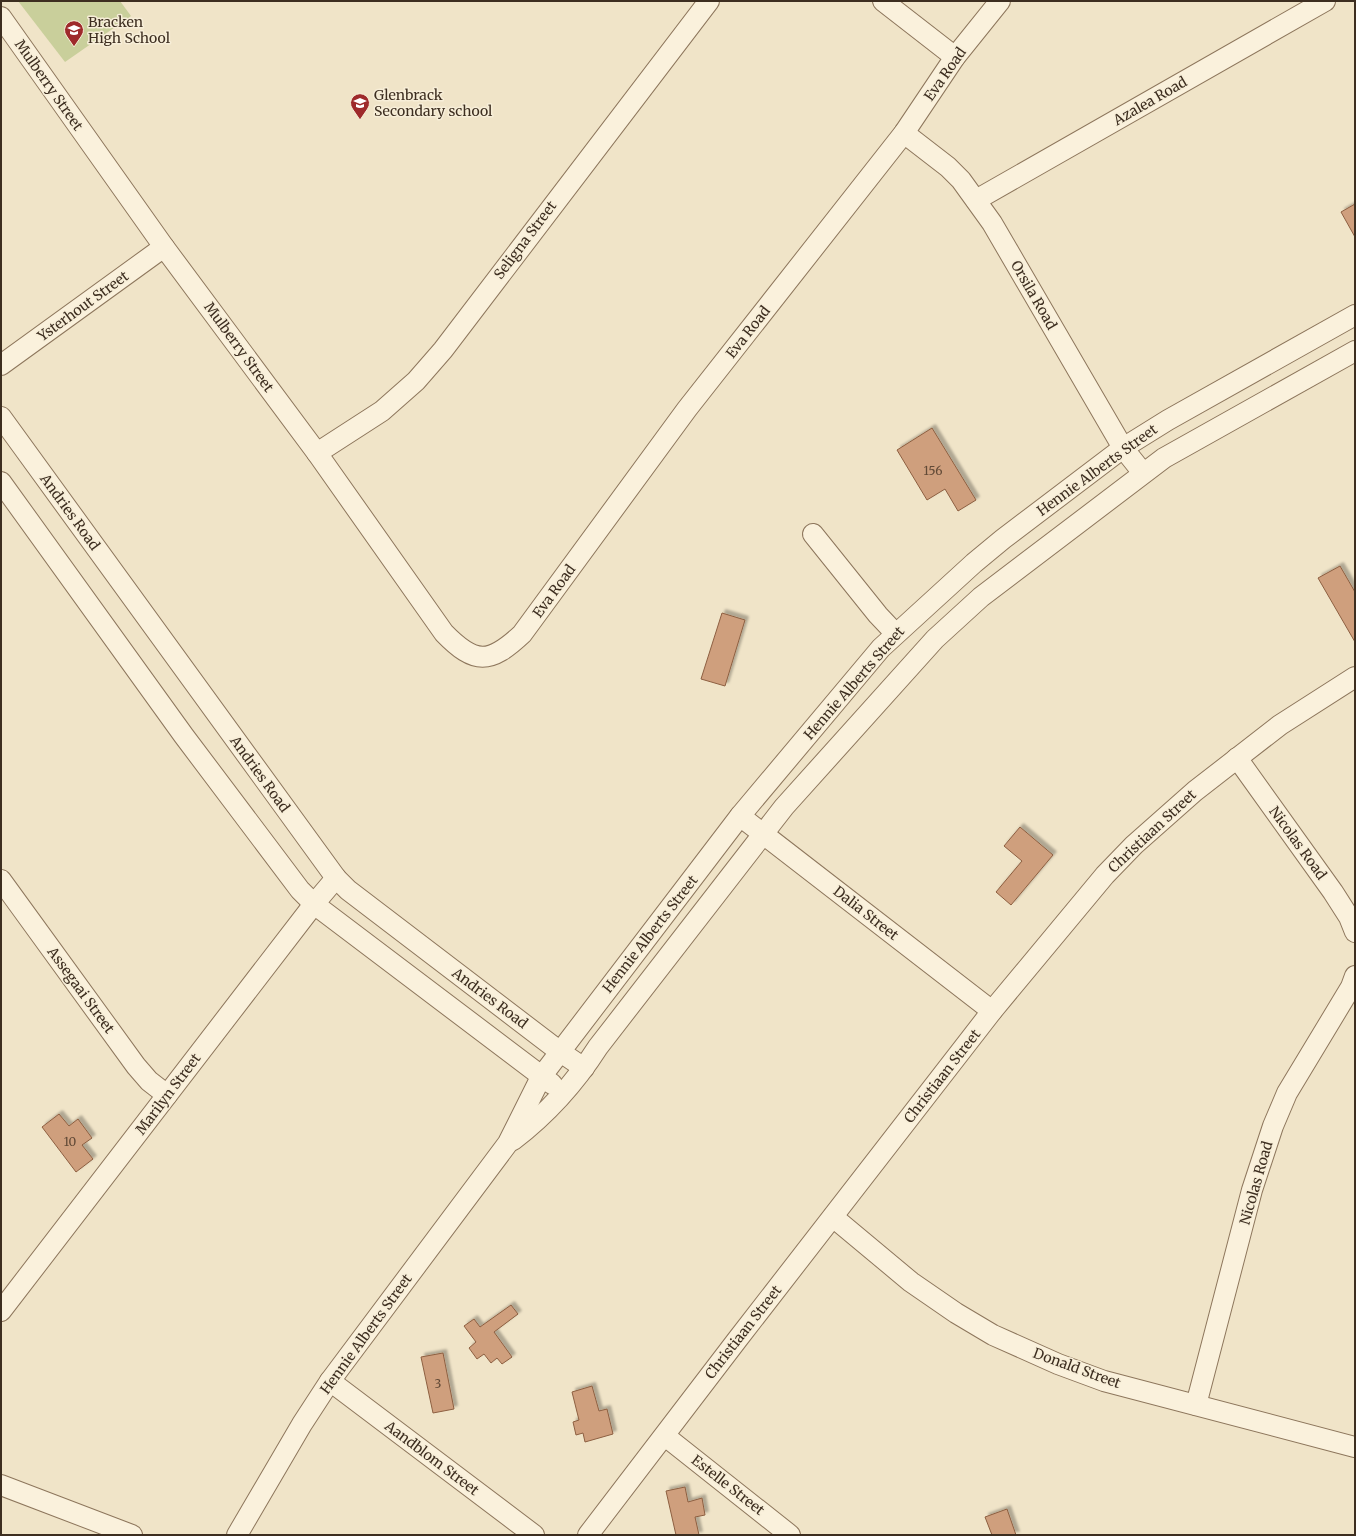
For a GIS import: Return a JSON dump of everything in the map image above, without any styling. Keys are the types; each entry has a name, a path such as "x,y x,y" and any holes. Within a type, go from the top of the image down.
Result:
{"street":[{"name":"Seligna Street","path":"317,453 382,411 416,380 443,350 585,161 709,1"},
{"path":"883,1 955,57"},
{"name":"Eva Road","path":"491,656 507,648 522,634 687,409 904,133 955,57 1000,1"},
{"name":"Azalea Road","path":"976,200 1325,1"},
{"name":"Mulberry Street","path":"1,17 164,247 317,453 444,633 460,649 476,657 491,656"},
{"name":"Orsila Road","path":"904,133 948,167 976,200 992,223 1123,448 1143,473"},
{"name":"Ysterhout Street","path":"1,365 164,247"},
{"name":"Hennie Alberts Street","path":"237,1535 302,1424 330,1381 508,1143 541,1077 559,1051 740,816 881,648 895,633 1003,539 1123,448 1168,420 1355,315"},
{"name":"Hennie Alberts Street","path":"508,1143 528,1128 565,1092 762,834 784,807 934,639 981,597 1164,458 1355,350"},
{"name":"Andries Road","path":"1,416 336,878 348,890 559,1051 584,1068"},
{"path":"1,482 184,736 300,890 314,904 541,1077 565,1092"},
{"path":"813,534 895,633"},
{"name":"Christiaan Street","path":"588,1535 665,1436 736,1340 992,1011 1110,870 1160,821 1237,758 1280,725 1355,677"},
{"name":"Nicolas Road","path":"1237,758 1333,892 1349,917 1355,932"},
{"name":"Dalia Street","path":"740,816 992,1011"},
{"name":"Marilyn Street","path":"1,1311 314,904 336,878"},
{"name":"Assegaai Street","path":"1,880 136,1066 149,1081 167,1095"},
{"name":"Nicolas Road","path":"1196,1406 1252,1190 1273,1126 1287,1093 1351,987 1355,976"},
{"name":"Donald Street","path":"833,1217 911,1282 956,1313 993,1335 1058,1364 1104,1381 1355,1447"},
{"name":"Aandblom Street","path":"330,1381 534,1535"},
{"name":"Estelle Street","path":"665,1436 790,1535"},
{"path":"1,1485 132,1535"}],"green space":[{"name":"Bracken High School","path":"18,1 120,1 131,16 65,62"}],"building":[{"path":"1355,204 1355,237 1341,212"},
{"path":"932,428 976,500 958,511 945,489 927,500 897,450"},
{"path":"1340,566 1355,592 1355,642 1318,578"},
{"path":"722,613 745,620 725,686 701,679"},
{"path":"1020,827 1053,855 1011,905 996,892 1022,861 1004,846"},
{"path":"59,1114 69,1126 78,1119 92,1138 82,1145 93,1159 76,1172 42,1127"},
{"path":"511,1305 518,1314 494,1332 512,1357 502,1364 497,1358 491,1363 484,1354 477,1359 469,1348 476,1342 464,1326 474,1319 480,1327"},
{"path":"443,1353 454,1409 433,1413 421,1357"},
{"path":"592,1386 599,1411 607,1409 613,1434 585,1442 583,1433 576,1435 573,1422 579,1420 572,1392"},
{"path":"685,1487 688,1502 702,1498 705,1515 695,1517 699,1535 676,1535 666,1491"},
{"path":"1007,1509 1016,1535 992,1535 985,1517"}],"place":[{"name":"Bracken High School","path":"74,47"},
{"name":"Glenbrack Secondary school","path":"360,120"}]}
